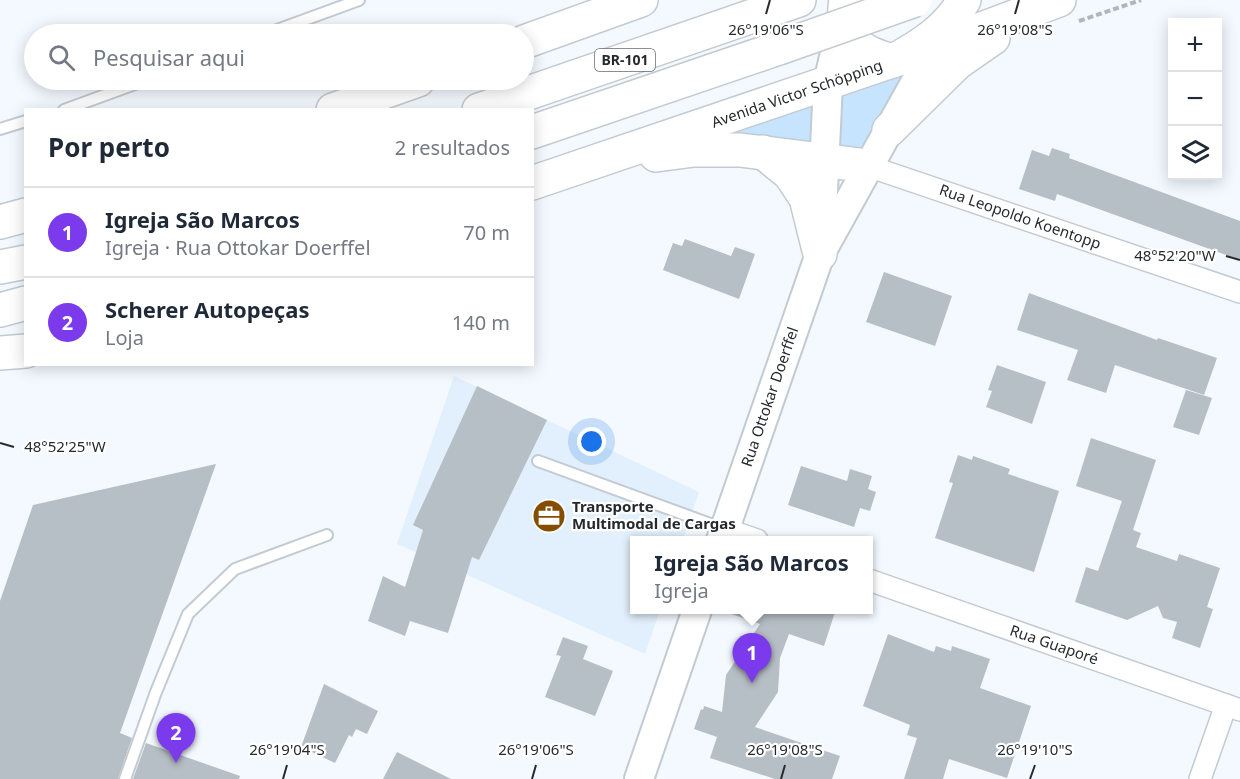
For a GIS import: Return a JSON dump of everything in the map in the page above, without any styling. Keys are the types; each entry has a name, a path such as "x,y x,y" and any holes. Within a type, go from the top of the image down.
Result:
{"main road":[{"path":"534,38 641,0"},
{"name":"BR-101","path":"534,131 915,0"},
{"path":"889,130 957,63 1052,3"},
{"name":"Avenida Victor Schöpping","path":"534,182 893,61 1052,3"},
{"name":"BR-101","path":"485,108 785,5"},
{"path":"845,6 848,32 854,43 873,56 893,61 920,47 935,35 961,5"},
{"name":"Rua Ottokar Doerffel","path":"723,535 820,254 961,5"},
{"name":"Rua Ottokar Doerffel","path":"820,254 828,83 845,6"},
{"path":"339,108 390,90"},
{"path":"566,172 651,155 694,150 763,152 868,166"},
{"path":"763,152 790,174 806,198 820,254"},
{"path":"0,222 24,216"},
{"path":"0,267 24,262"},
{"path":"0,310 24,304"},
{"path":"0,353 24,352"},
{"path":"0,359 24,353"},
{"path":"639,779 696,614"}],"street":[{"name":"Rua Leopoldo Koentopp","path":"868,166 1240,292"},
{"name":"Rua Guaporé","path":"873,581 1233,708"},
{"path":"1200,779 1233,708"}],"lane":[{"path":"293,24 359,0"},
{"path":"69,108 119,90"},
{"path":"0,129 24,122"},
{"path":"538,461 723,535"},
{"path":"125,779 156,692 188,614 235,569 327,535"}],"shaded area":[{"path":"917,65 870,154 841,148 839,143 843,91"},
{"path":"824,97 818,152 707,136"},
{"name":"Transporte Multimodal de Cargas","path":"454,376 699,492 684,536 630,536 630,614 659,614 645,654 397,544"}],"building":[{"path":"1052,148 1070,154 1069,158 1240,221 1240,260 1057,194 1055,201 1019,189 1032,150 1049,156"},
{"path":"685,239 731,256 735,247 755,254 739,299 663,270 673,243 682,246"},
{"path":"884,272 952,296 935,346 866,322"},
{"path":"1029,293 1157,340 1158,338 1217,358 1204,395 1115,365 1106,393 1067,380 1078,350 1017,330"},
{"path":"997,365 1046,382 1032,424 986,407 992,391 988,390"},
{"path":"477,386 547,420 479,560 472,557 448,633 410,621 405,636 368,621 383,576 405,587 423,530 413,525"},
{"path":"1186,390 1212,398 1199,435 1173,427"},
{"path":"1091,438 1156,460 1133,530 1141,533 1136,547 1177,561 1179,554 1220,568 1207,607 1213,609 1200,648 1172,638 1177,622 1163,618 1158,606 1127,620 1075,602 1086,567 1098,571 1122,501 1076,486"},
{"path":"958,455 972,460 973,456 1010,469 1008,474 1059,491 1034,572 935,538 953,483 949,482"},
{"path":"216,464 120,733 132,738 118,779 0,779 0,601 33,505"},
{"path":"801,466 847,481 850,469 872,476 868,489 876,492 870,511 860,508 854,527 788,505"},
{"path":"732,614 834,614 824,646 789,634 780,658 778,692 755,727 840,756 832,779 775,779 710,758 717,737 694,729 704,706 722,712 726,675 760,624"},
{"path":"888,634 934,652 936,646 951,651 952,646 990,659 980,688 1031,706 1007,778 949,759 943,779 904,779 917,738 907,735 910,725 863,706"},
{"path":"563,637 588,646 583,659 613,671 595,716 545,697 561,656 556,655"},
{"path":"324,684 378,711 367,734 356,729 352,737 349,735 335,763 301,747"},
{"path":"146,743 240,776 239,779 133,779"},
{"path":"397,752 451,779 383,779"}],"place":[{"name":"Transporte Multimodal de Cargas","path":"549,516"},
{"name":"Igreja São Marcos","path":"752,683"},
{"name":"Scherer Autopeças","path":"176,763"}]}
